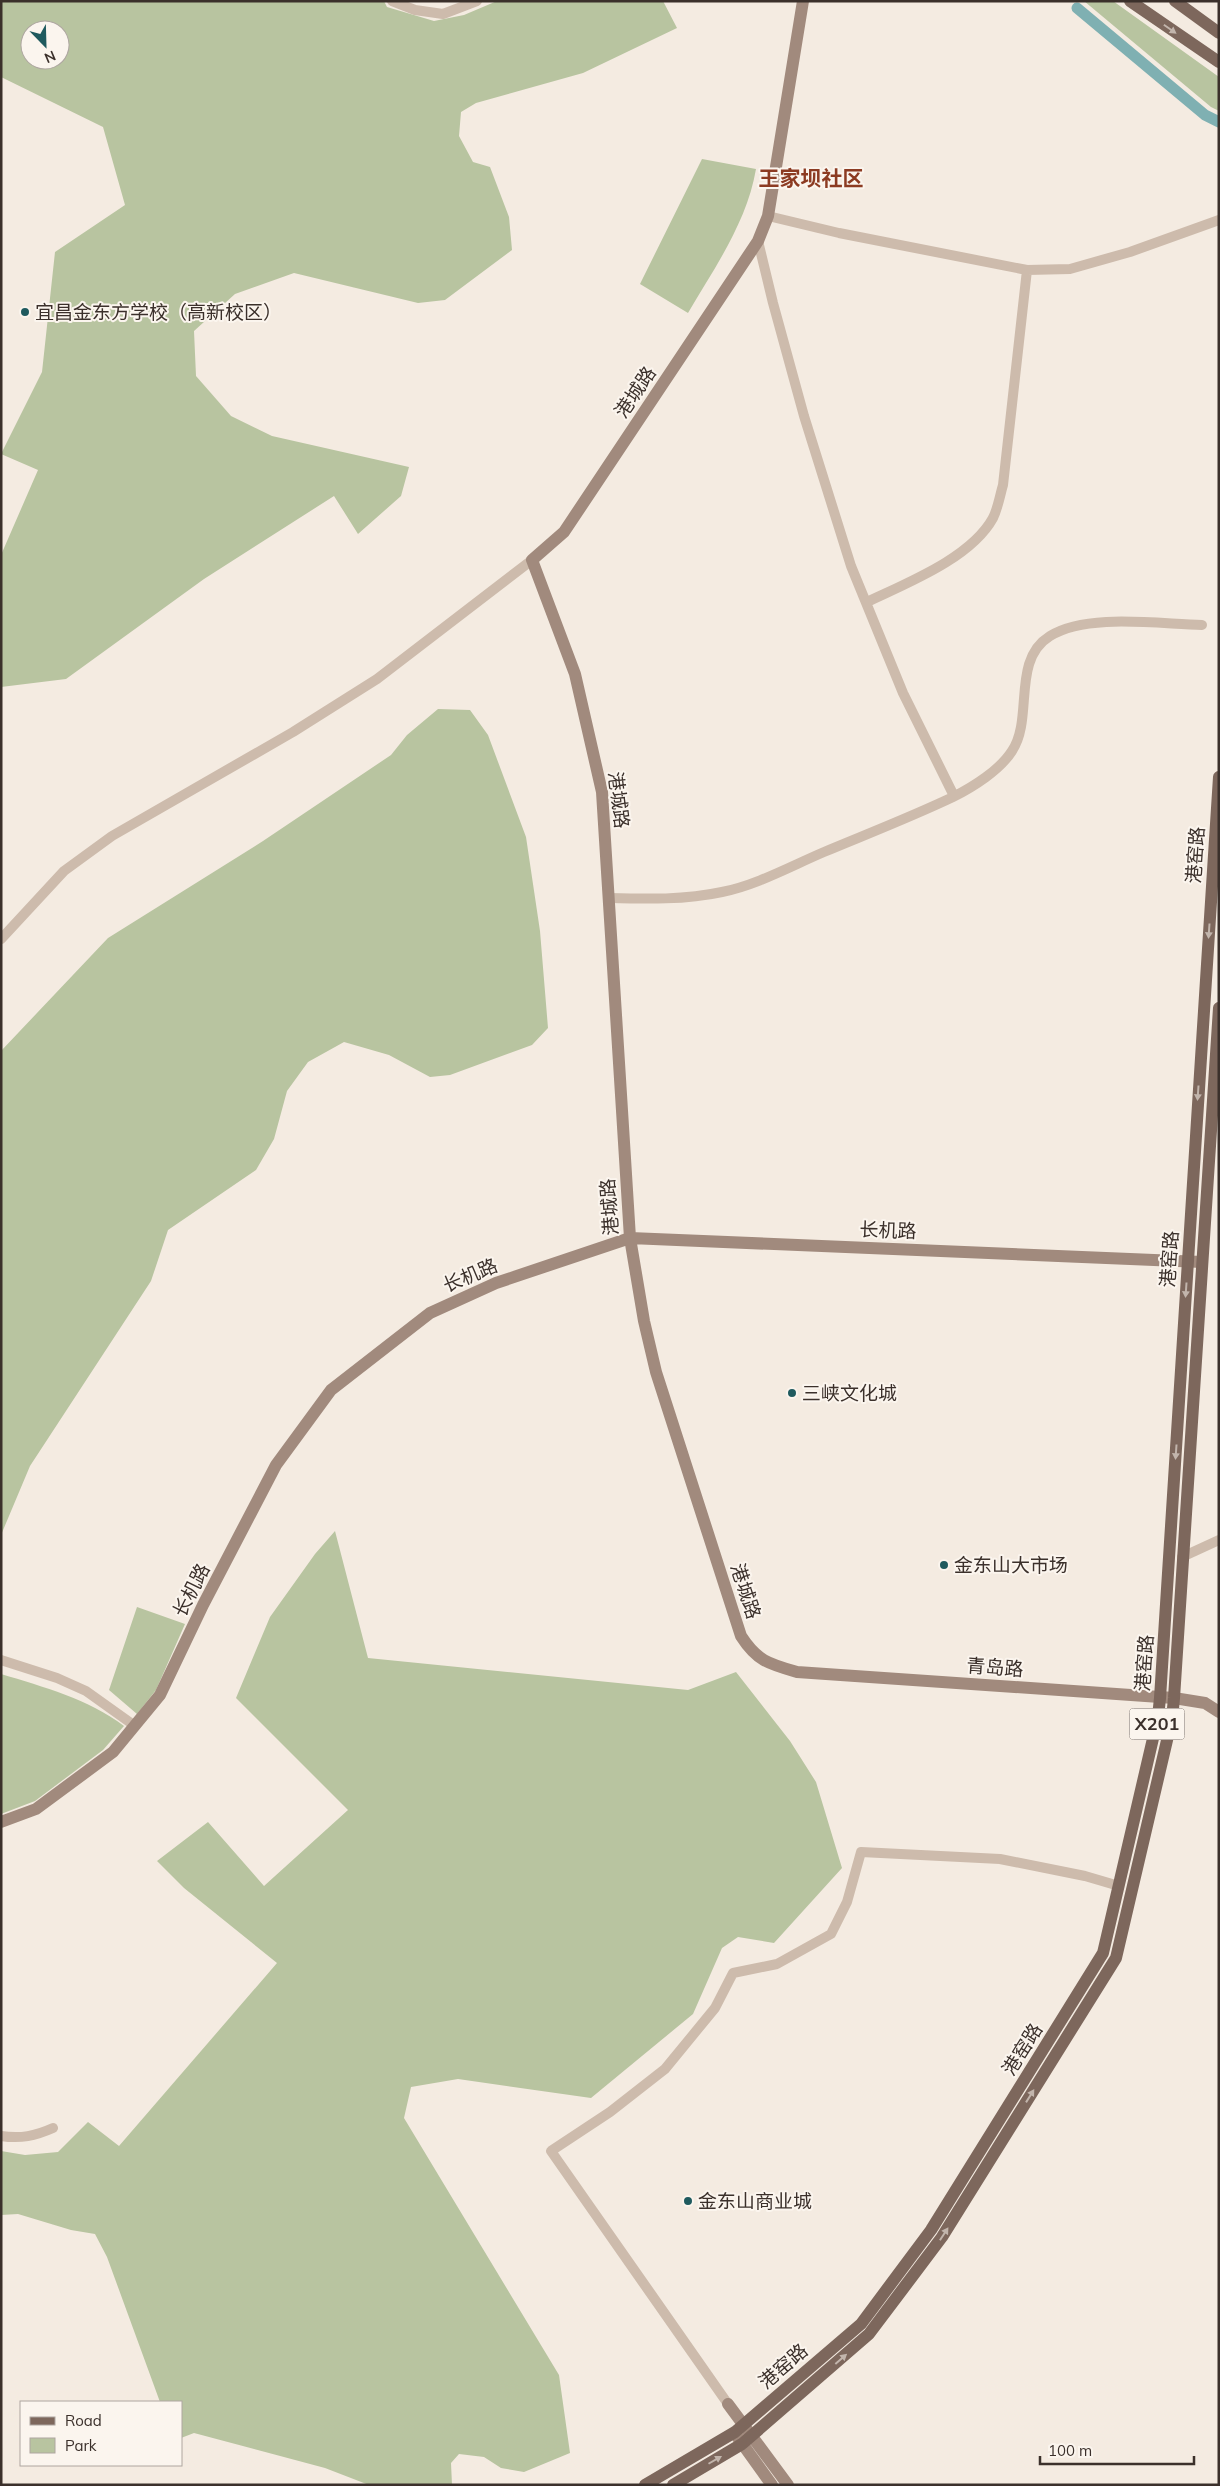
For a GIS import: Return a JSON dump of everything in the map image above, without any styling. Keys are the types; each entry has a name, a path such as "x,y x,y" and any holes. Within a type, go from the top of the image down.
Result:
{"main road":[{"path":"1130,1 1219,62"},
{"path":"1175,1 1219,33"},
{"name":"港窑路","path":"645,2485 739,2428 861,2324 931,2230 1103,1953 1158,1717 1160,1698 1219,777"},
{"name":"港窑路","path":"672,2485 747,2440 876,2326 942,2237 1116,1958 1172,1719 1219,1008"}],"street":[{"path":"392,1 415,10 443,14 477,1"},
{"name":"港城路","path":"767,1663 750,1650 741,1636 656,1372 644,1321 630,1238 600,784 575,674 532,560 564,532 758,241 768,216 803,1"},
{"path":"768,216 839,233 1026,270 1070,269 1130,252 1219,220"},
{"path":"758,241 804,416 852,566 903,693 954,796"},
{"path":"867,602 946,564 974,540 993,518 1003,485 1026,270"},
{"path":"1,939 64,871 112,836 293,732 377,678 532,560"},
{"path":"609,898 666,899 723,892 764,878 954,796 995,770 1013,751 1022,722 1026,674 1033,652 1048,637 1071,626 1091,622 1202,624"},
{"name":"长机路","path":"1,1822 36,1809 113,1752 135,1726 160,1695 203,1605 276,1465 331,1390 430,1313 496,1283 630,1238 1202,1262"},
{"path":"1182,1557 1219,1540"},
{"path":"1,1660 57,1678 86,1691 135,1726"},
{"name":"青岛路","path":"767,1663 797,1672 1174,1698 1205,1703 1219,1712"},
{"path":"772,2485 739,2428 728,2404 551,2151 610,2112 665,2069 715,2008 733,1974 777,1964 831,1934 847,1902 861,1852 1000,1859 1085,1876 1119,1886"},
{"path":"1,2136 19,2138 38,2135 53,2128"},
{"path":"747,2440 788,2485"}],"green space":[{"path":"1,1 384,1 387,7 434,21 464,15 497,1 663,1 677,28 583,73 476,103 461,112 459,136 473,162 490,167 509,217 512,250 445,300 418,303 294,273 235,294 194,331 196,376 231,416 272,436 409,467 401,496 358,534 334,496 204,579 66,679 1,687 1,555 38,470 1,454 42,372 55,252 125,205 103,127 1,77"},
{"path":"1084,1 1113,1 1219,77 1219,111 1211,107"},
{"path":"702,159 756,169 752,189 738,226 688,313 640,284"},
{"path":"438,709 470,710 488,735 526,837 540,931 548,1028 532,1045 450,1075 430,1077 389,1055 344,1042 308,1062 287,1091 274,1139 256,1170 168,1230 151,1281 30,1466 1,1535 1,1051 108,938 263,841 391,755 407,735"},
{"path":"335,1531 368,1658 688,1690 736,1672 790,1741 816,1782 842,1868 774,1943 738,1937 722,1948 693,2014 591,2098 458,2079 411,2087 404,2118 559,2375 570,2453 524,2472 501,2468 484,2457 459,2454 451,2463 452,2485 369,2485 325,2468 194,2433 182,2438 182,2401 160,2401 107,2257 95,2234 71,2230 18,2214 1,2215 1,2151 25,2155 58,2152 88,2122 119,2146 277,1963 184,1888 157,1861 208,1822 264,1886 348,1810 236,1698 270,1617 315,1554"},
{"path":"137,1607 185,1624 156,1690 137,1714 109,1690"},
{"path":"1,1674 81,1701 124,1726 103,1750 35,1801 1,1814"}],"waterway":[{"path":"1077,8 1205,115 1219,122"}],"place":[{"name":"宜昌金东方学校（高新校区）","path":"25,312"},
{"name":"三峡文化城","path":"792,1393"},
{"name":"金东山大市场","path":"944,1565"},
{"name":"金东山商业城","path":"688,2201"}],"district":[{"name":"王家坝社区","path":"811,179"}]}
